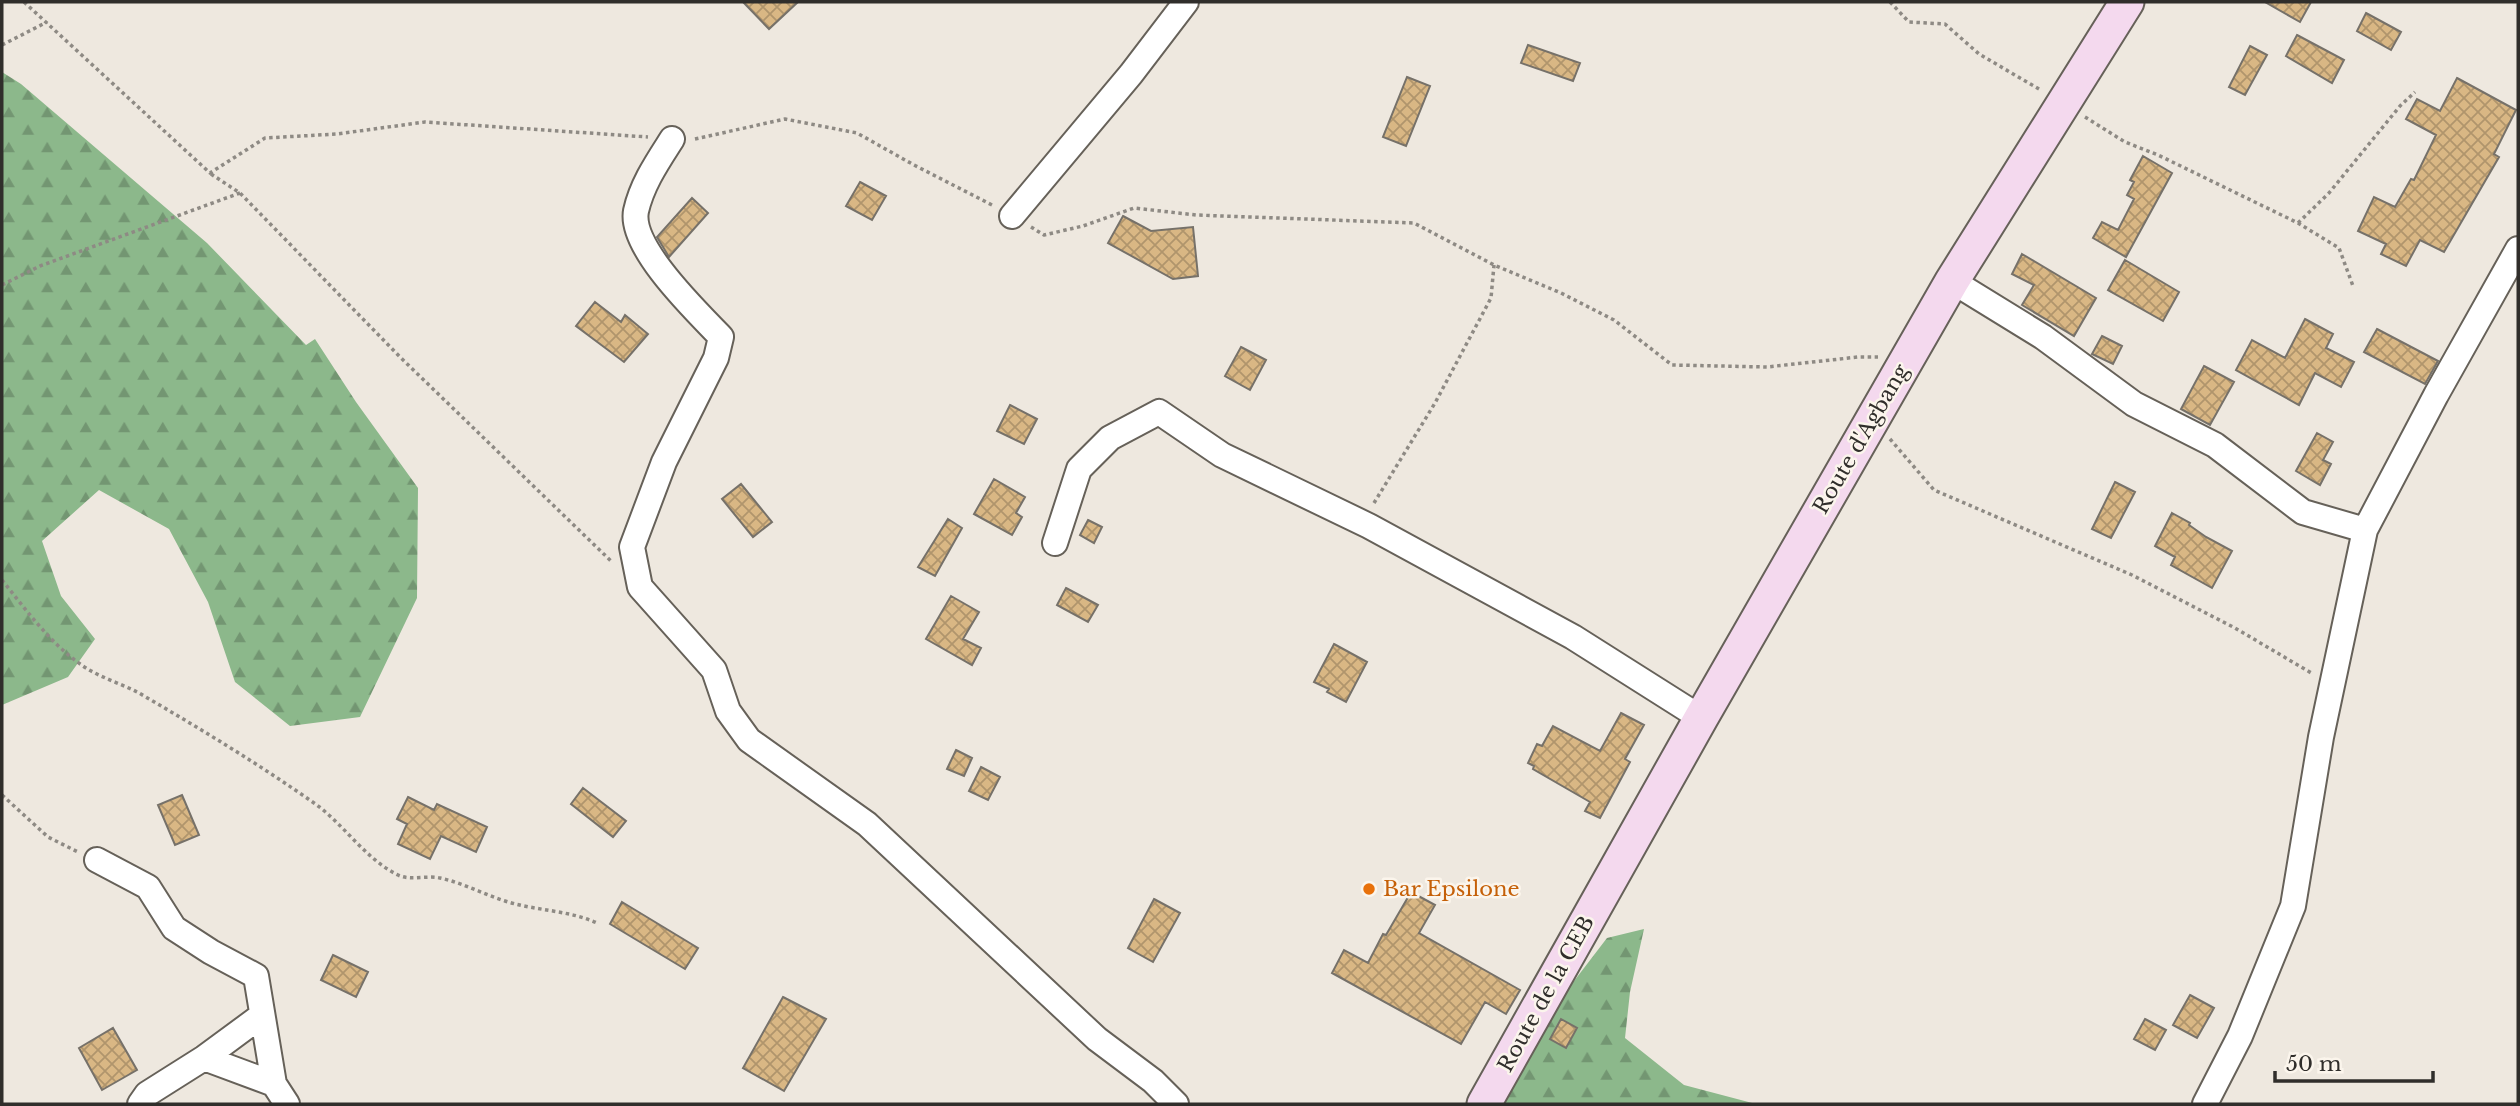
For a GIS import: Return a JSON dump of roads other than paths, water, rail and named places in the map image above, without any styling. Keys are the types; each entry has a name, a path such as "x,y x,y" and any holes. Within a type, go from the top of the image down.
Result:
{"main road":[{"name":"Route d'Agbang","path":"1609,884 1701,718 1952,281 2127,2"},
{"name":"Route de la CEB","path":"1484,1104 1609,884"}],"street":[{"path":"1012,216 1186,2"},
{"path":"672,139 652,171 635,213 643,245 663,273 721,337 716,358 664,462 632,547 640,587 714,670 728,711 749,740 867,824 1097,1039 1153,1081 1176,1104"},
{"path":"2205,1104 2240,1036 2293,906 2332,685 2365,530 2436,394 2518,249"},
{"path":"1952,281 2043,337 2134,404 2215,445 2303,512 2365,530"},
{"path":"1055,543 1080,469 1111,438 1158,412 1222,455 1369,526 1573,637 1701,718"},
{"path":"97,860 148,887 174,928 256,976 261,1016 280,1094"},
{"path":"140,1104 147,1094 204,1058 261,1016"},
{"path":"204,1058 280,1094"}],"place":[{"name":"Bar Epsilone","path":"1369,889"}]}
